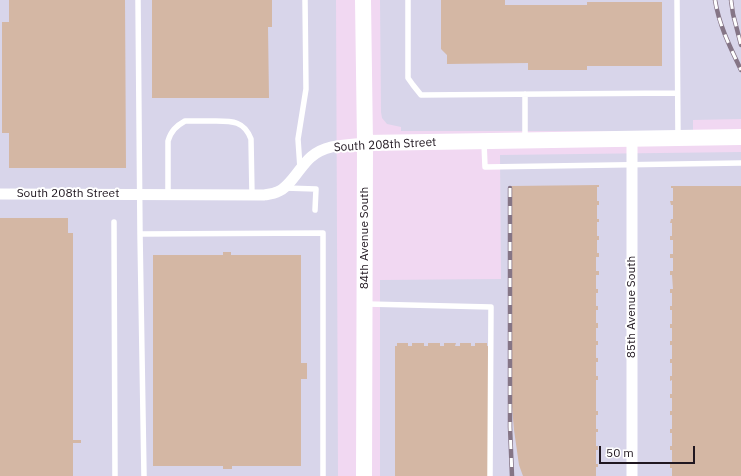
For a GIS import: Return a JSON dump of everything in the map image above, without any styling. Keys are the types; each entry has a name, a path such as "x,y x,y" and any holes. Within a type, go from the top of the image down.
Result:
{"main road":[{"name":"84th Avenue South","path":"363,0 365,143 364,476"},
{"name":"South 208th Street","path":"365,143 741,137"}],"street":[{"name":"85th Avenue South","path":"632,138 632,476"},
{"name":"South 208th Street","path":"0,194 264,194 278,192 284,188 312,156 325,148 339,145 365,143"}],"lane":[{"path":"138,0 144,476"},
{"path":"300,168 298,139 306,88 305,0"},
{"path":"408,0 408,78 421,95 677,93"},
{"path":"677,0 678,138"},
{"path":"525,94 525,140"},
{"path":"168,194 169,135 173,129 185,121 229,121 239,124 249,133 251,139 252,194"},
{"path":"484,141 485,167 741,163"},
{"path":"284,188 316,189 315,210"},
{"path":"114,222 115,476"},
{"path":"140,234 322,234 323,476"},
{"path":"364,304 491,307 490,476"}],"shaded area":[{"path":"0,0 336,0 338,476 0,476"},
{"path":"380,0 741,0 741,119 693,120 693,131 401,131 401,127 387,124 382,118 381,112"},
{"path":"741,152 741,476 380,476 380,280 501,279 500,155"}],"building":[{"path":"9,0 125,0 126,168 9,168 9,133 2,133 2,22 9,22"},
{"path":"152,0 272,0 272,27 268,27 269,98 152,98"},
{"path":"441,0 505,0 505,5 587,5 587,2 662,2 662,66 587,66 587,70 528,70 528,63 447,64 447,55 441,49"},
{"path":"599,185 599,187 597,187 597,201 599,201 599,205 597,205 597,219 599,219 599,222 597,222 597,236 599,236 599,240 597,240 597,253 599,253 599,257 596,257 596,271 599,271 599,275 596,275 596,289 598,289 598,293 596,293 596,306 598,306 598,310 596,310 596,323 598,323 598,328 596,328 596,341 598,341 598,345 596,345 596,358 598,358 598,362 596,362 596,376 598,376 598,380 596,380 596,411 598,411 598,415 596,415 596,429 598,429 598,432 596,432 596,446 598,446 598,450 596,450 596,464 598,464 598,467 596,467 596,476 523,476 519,465 511,395 511,186"},
{"path":"671,186 741,186 741,476 672,476 672,468 670,468 670,464 672,464 672,450 670,450 670,446 672,446 672,433 670,433 670,429 672,429 672,415 670,415 670,411 672,411 672,398 670,398 670,394 672,394 672,380 670,381 670,376 672,376 672,363 670,363 670,359 672,359 672,345 670,345 670,341 672,341 672,328 670,328 670,324 672,324 672,310 670,310 670,306 672,306 672,293 670,293 670,289 673,289 672,275 670,275 670,271 673,271 673,258 670,258 670,254 673,254 673,240 670,240 670,236 672,236 672,223 670,223 671,219 673,219 673,205 671,205 670,201 673,201 673,188 671,188"},
{"path":"0,218 68,218 68,233 73,233 73,440 81,440 81,443 73,443 73,476 0,476"},
{"path":"223,252 231,252 231,255 301,255 301,363 307,363 307,379 301,379 301,466 232,466 232,469 223,469 223,466 153,466 153,255 223,255"},
{"path":"397,343 408,343 408,346 412,346 412,343 424,343 424,346 428,346 428,343 440,343 440,346 444,346 444,343 456,343 455,346 460,346 460,343 471,343 471,346 475,346 475,343 487,343 488,476 395,476 395,346 397,346"}],"railway":[{"path":"715,0 722,27 741,70"},
{"path":"731,0 741,45"},
{"path":"510,188 510,427 512,476"}]}
